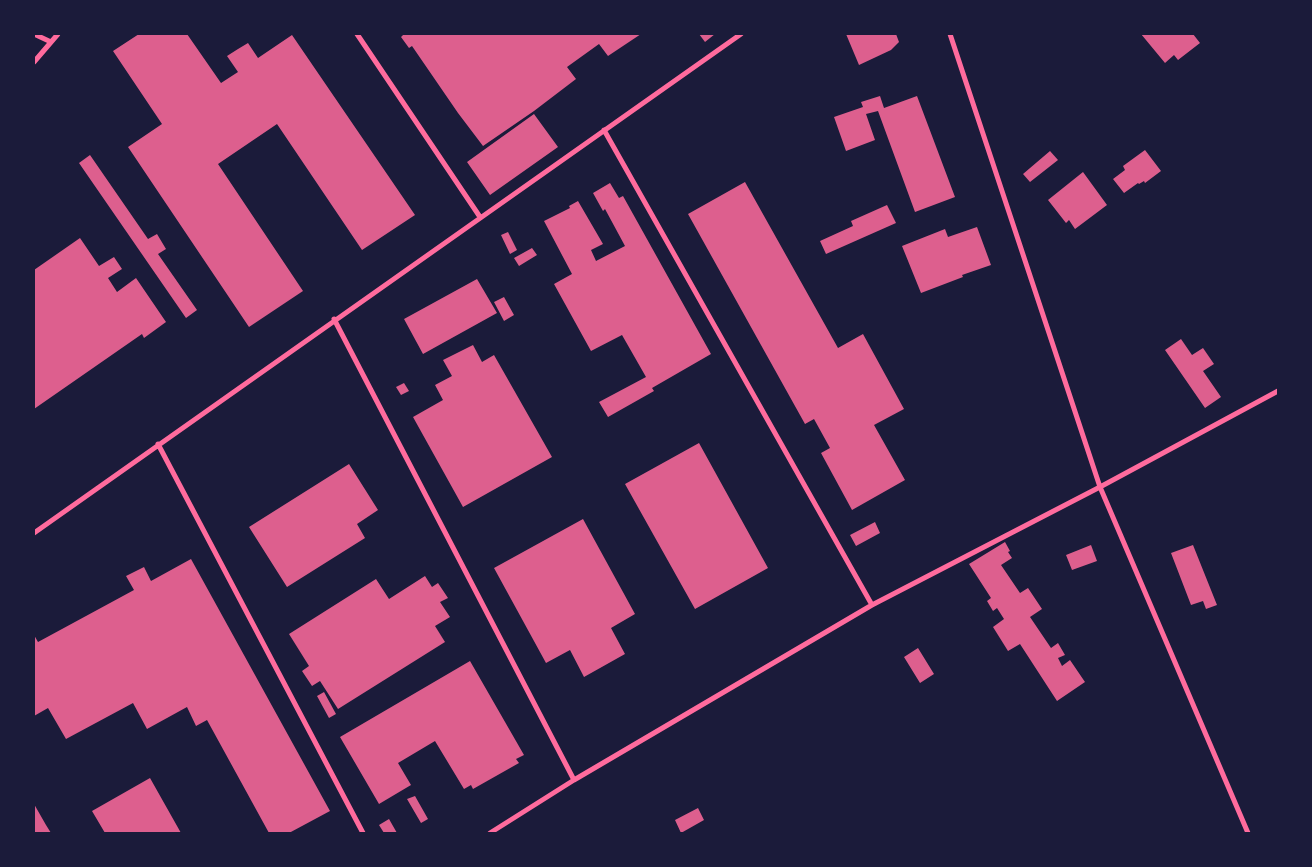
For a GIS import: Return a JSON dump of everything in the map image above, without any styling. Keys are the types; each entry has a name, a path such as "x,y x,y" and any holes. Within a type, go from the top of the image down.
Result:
{"street":[{"path":"34,34 51,42"},
{"path":"34,62 58,34"},
{"path":"357,34 480,217"},
{"path":"34,532 741,34"},
{"path":"950,34 1100,487 1248,833"},
{"path":"604,130 872,605"},
{"path":"334,319 574,780"},
{"path":"490,833 574,780 872,605 1100,487 1278,391"},
{"path":"158,444 363,833"}],"building":[{"path":"139,34 187,34 221,83 238,72 227,56 248,43 258,58 292,35 415,215 362,250 277,124 218,164 303,291 249,327 128,147 162,124 113,51"},
{"path":"404,34 641,34 608,56 599,44 567,67 576,79 483,146 412,46 409,48 401,37"},
{"path":"699,34 715,34 705,42"},
{"path":"846,34 896,34 899,42 891,50 859,65"},
{"path":"1141,34 1193,34 1200,43 1178,60 1174,55 1165,63"},
{"path":"880,96 884,108 917,96 955,197 915,212 878,111 866,114 875,140 846,151 834,117 863,107 861,102"},
{"path":"534,114 558,147 490,195 467,162"},
{"path":"1145,150 1161,171 1145,183 1144,181 1138,183 1124,193 1113,179 1125,170 1123,166"},
{"path":"1050,151 1058,160 1030,182 1023,174"},
{"path":"90,155 148,239 157,234 166,249 158,254 197,310 186,318 79,163"},
{"path":"1083,172 1107,205 1075,229 1069,220 1066,223 1048,200"},
{"path":"745,182 838,348 863,334 904,409 874,425 905,480 852,510 821,453 830,448 814,419 805,424 688,214"},
{"path":"610,183 619,198 623,196 711,354 652,388 654,391 608,417 599,402 646,377 622,335 591,351 554,284 572,274 544,221 570,208 569,206 578,201 603,244 591,250 596,261 625,246 605,209 603,211 593,193"},
{"path":"887,205 896,223 826,254 820,241 853,226 851,221"},
{"path":"977,227 991,265 921,293 902,246 945,229 948,237"},
{"path":"508,232 517,250 510,254 501,235"},
{"path":"80,238 99,266 114,257 122,269 108,278 117,292 136,278 166,322 144,338 142,334 34,409 34,270"},
{"path":"532,248 537,255 519,266 514,258"},
{"path":"477,279 497,313 423,354 404,319"},
{"path":"504,297 514,315 504,321 494,302"},
{"path":"1181,339 1192,355 1203,348 1214,364 1203,371 1221,397 1205,408 1165,350"},
{"path":"473,345 482,362 494,355 552,457 463,507 413,417 443,400 435,385 452,376 443,360"},
{"path":"404,383 409,391 401,395 396,387"},
{"path":"699,443 768,568 695,609 625,484"},
{"path":"349,464 378,510 357,524 365,538 287,587 249,527"},
{"path":"583,519 635,614 611,628 625,654 584,677 570,650 546,663 494,568"},
{"path":"875,522 880,533 856,546 850,535"},
{"path":"1005,542 1012,558 1001,565 1020,593 1028,588 1042,609 1030,617 1051,648 1058,643 1065,655 1058,658 1062,666 1070,660 1085,682 1057,701 1020,644 1008,651 993,627 1004,619 997,608 993,611 987,601 991,598 969,564"},
{"path":"1091,545 1097,561 1072,570 1066,555"},
{"path":"1193,545 1217,605 1206,609 1203,601 1191,605 1171,553"},
{"path":"191,559 330,811 289,833 269,833 207,720 196,726 187,707 147,729 133,703 66,739 48,708 34,716 34,635 38,642 134,590 126,576 144,567 151,581"},
{"path":"425,576 432,587 438,583 448,598 440,602 450,617 435,626 445,642 338,709 320,681 312,686 302,671 309,666 289,634 376,579 389,599"},
{"path":"918,648 934,674 920,683 904,657"},
{"path":"470,661 524,755 516,759 519,763 473,789 471,785 464,789 435,741 398,763 411,785 379,804 340,737"},
{"path":"324,692 336,714 329,718 317,696"},
{"path":"150,778 181,833 105,833 92,811"},
{"path":"415,796 428,819 421,823 407,799"},
{"path":"34,804 46,825 51,833 34,833"},
{"path":"698,808 704,820 681,833 675,820"},
{"path":"389,819 397,833 384,833 379,825"}]}
